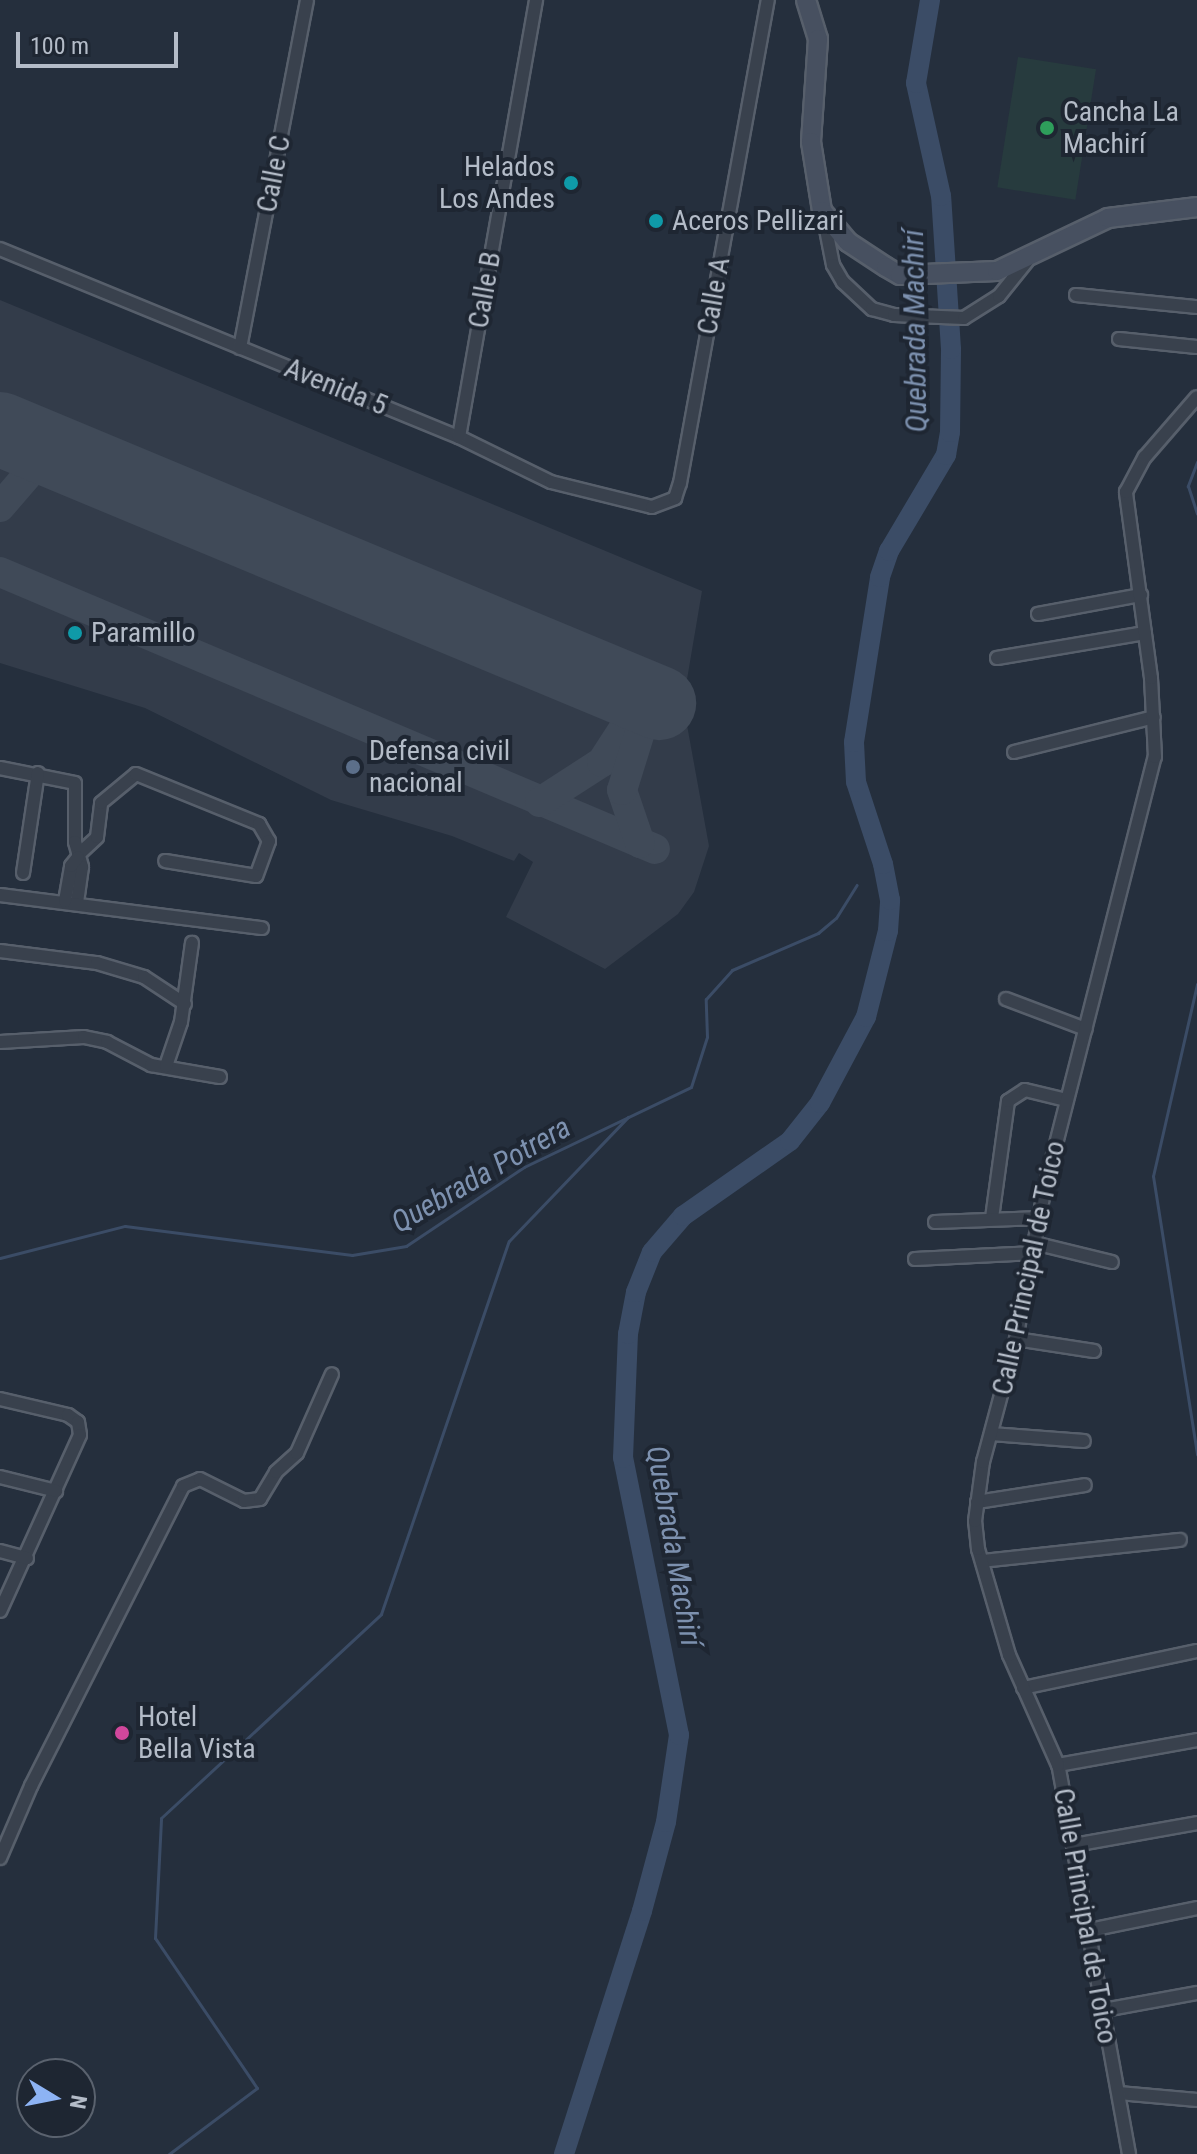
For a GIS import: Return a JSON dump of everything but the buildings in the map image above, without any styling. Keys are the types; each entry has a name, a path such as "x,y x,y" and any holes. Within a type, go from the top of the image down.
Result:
{"main road":[{"path":"806,0 818,39 811,142 822,211 848,242 900,275 966,274 1027,261 1108,218 1197,207"}],"street":[{"name":"Calle C","path":"240,348 307,0"},
{"name":"Calle B","path":"459,437 536,0"},
{"name":"Calle A","path":"675,498 768,0"},
{"path":"822,211 833,265 856,299 872,309 920,318 964,318 999,296 1027,261"},
{"name":"Avenida 5","path":"0,249 459,437 551,482 615,501 652,507 675,498"},
{"path":"1076,295 1197,307"},
{"path":"1119,339 1197,347"},
{"name":"Calle Principal de Toico","path":"1129,2154 1058,1765 1023,1688 982,1561 977,1502 1016,1339 1066,1100 1149,793 1154,717 1141,595 1124,510 1126,492 1145,457 1197,397"},
{"path":"1038,614 1141,595"},
{"path":"997,658 1145,633"},
{"path":"1014,752 1154,717"},
{"path":"0,768 38,773 75,783 78,856 82,867 66,901"},
{"path":"23,873 38,773"},
{"path":"78,856 97,837 101,803 136,774 259,824 269,841 256,876 165,861"},
{"path":"0,892 262,928"},
{"path":"166,1066 185,1004 192,943"},
{"path":"0,951 97,963 144,977 185,1004"},
{"path":"1006,999 1086,1029"},
{"path":"0,1042 84,1037 107,1042 141,1062 220,1077"},
{"path":"992,1218 1008,1101 1025,1090 1066,1100"},
{"path":"935,1222 1041,1218"},
{"path":"915,1259 1036,1248 1112,1262"},
{"path":"1016,1339 1094,1351"},
{"path":"0,1858 31,1786 183,1486 200,1479 244,1501 260,1499 272,1477 297,1453 332,1374"},
{"path":"0,1399 68,1415 78,1422 80,1435 27,1558 0,1611"},
{"path":"991,1434 1084,1441"},
{"path":"0,1477 56,1491"},
{"path":"977,1502 1085,1485"},
{"path":"982,1561 1180,1540"},
{"path":"0,1551 27,1558"},
{"path":"1023,1688 1197,1651"},
{"path":"1058,1765 1197,1740"},
{"path":"1074,1845 1197,1823"},
{"path":"1090,1930 1197,1908"},
{"path":"1104,2010 1197,1993"},
{"path":"1119,2093 1197,2100"}],"shaded area":[{"path":"0,300 702,591 683,703 709,846 694,892 678,914 605,969 506,917 533,862 519,853 514,861 452,836 331,800 145,708 0,663"}],"green space":[{"name":"Cancha La Machirí","path":"1018,57 1096,69 1075,200 997,187"}],"waterway":[{"name":"Quebrada Machirí","path":"564,2154 642,1911 666,1822 679,1735 623,1458 628,1334 636,1292 652,1252 683,1216 790,1141 820,1103 866,1017 888,931 890,900 883,864 856,782 854,742 880,577 889,551 946,455 950,432 951,349 941,196 916,83 930,0"},
{"path":"1197,462 1188,486 1197,514"},
{"name":"Quebrada Potrera","path":"0,1258 125,1226 352,1255 406,1246 524,1167 691,1087 707,1037 706,999 732,970 818,933 836,918 857,885"},
{"path":"1197,984 1153,1176 1197,1455"},
{"path":"169,2154 257,2088 155,1938 161,1818 381,1614 509,1241 628,1117"}],"taxiway":[{"path":"0,507 49,450"},
{"path":"0,572 655,849"},
{"path":"540,802 602,762 644,697"},
{"path":"640,843 622,790 645,716"}],"runway":[{"path":"0,429 659,703"}],"place":[{"name":"Cancha La Machirí","path":"1047,128"},
{"name":"Helados Los Andes","path":"571,183"},
{"name":"Aceros Pellizari","path":"656,221"},
{"name":"Paramillo","path":"75,633"},
{"name":"Defensa civil nacional","path":"353,767"},
{"name":"Hotel Bella Vista","path":"122,1733"}]}
